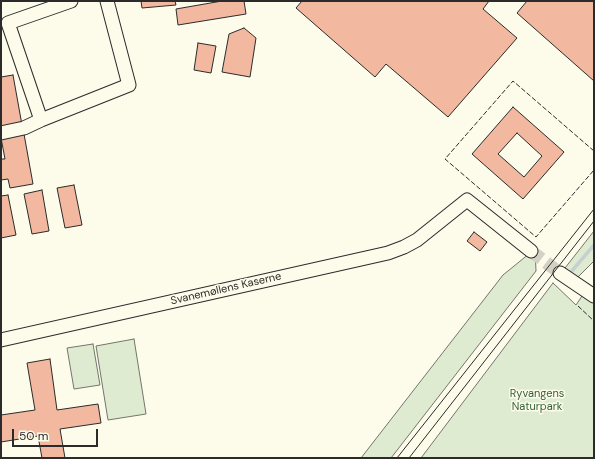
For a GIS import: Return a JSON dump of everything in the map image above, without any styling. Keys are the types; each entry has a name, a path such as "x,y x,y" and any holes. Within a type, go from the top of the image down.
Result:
{"lane":[{"path":"41,120 5,25 71,1"},
{"path":"1,133 24,128 129,85 107,1"},
{"name":"Svanemøllens Kaserne","path":"1,340 388,253 417,240 467,200 531,252"},
{"path":"560,273 594,296"}],"green space":[{"path":"594,231 594,261 575,280 572,273 565,268"},
{"path":"535,249 536,271 391,458 361,458 503,275"},
{"name":"Ryvangens Naturpark","path":"553,283 576,305 584,293 594,300 594,458 421,458"},
{"path":"134,339 146,414 108,420 96,346"},
{"path":"93,344 100,385 74,389 67,348"}],"building":[{"path":"141,1 175,1 176,5 142,8"},
{"path":"222,1 244,1 246,14 178,25 176,9"},
{"path":"302,1 489,1 483,9 517,38 448,117 386,64 375,77 296,8"},
{"path":"527,1 594,1 594,81 517,13"},
{"path":"244,28 256,38 250,77 222,72 229,34"},
{"path":"198,43 216,46 211,73 194,70"},
{"path":"13,75 22,125 1,129 1,77"},
{"path":"513,107 564,152 523,199 472,154","holes":["517,133 542,156 524,177 498,154"]},
{"path":"24,134 33,184 10,188 8,179 1,180 1,159 5,159 1,138"},
{"path":"74,185 82,225 65,228 57,188"},
{"path":"42,190 49,231 32,234 24,194"},
{"path":"8,195 16,235 1,238 1,196"},
{"path":"474,232 487,242 480,251 467,241"},
{"path":"50,359 57,410 98,404 101,423 60,429 65,458 42,458 38,436 1,442 1,415 35,410 27,363"}],"waterway":[{"path":"571,272 594,245"}],"tunnel":[{"path":"531,251 560,273"}],"tram line":[{"path":"397,458 594,209"},
{"path":"409,458 594,221"}],"fence":[{"path":"594,151 513,81 445,159 536,237 594,170"},
{"path":"578,306 594,321"}]}
